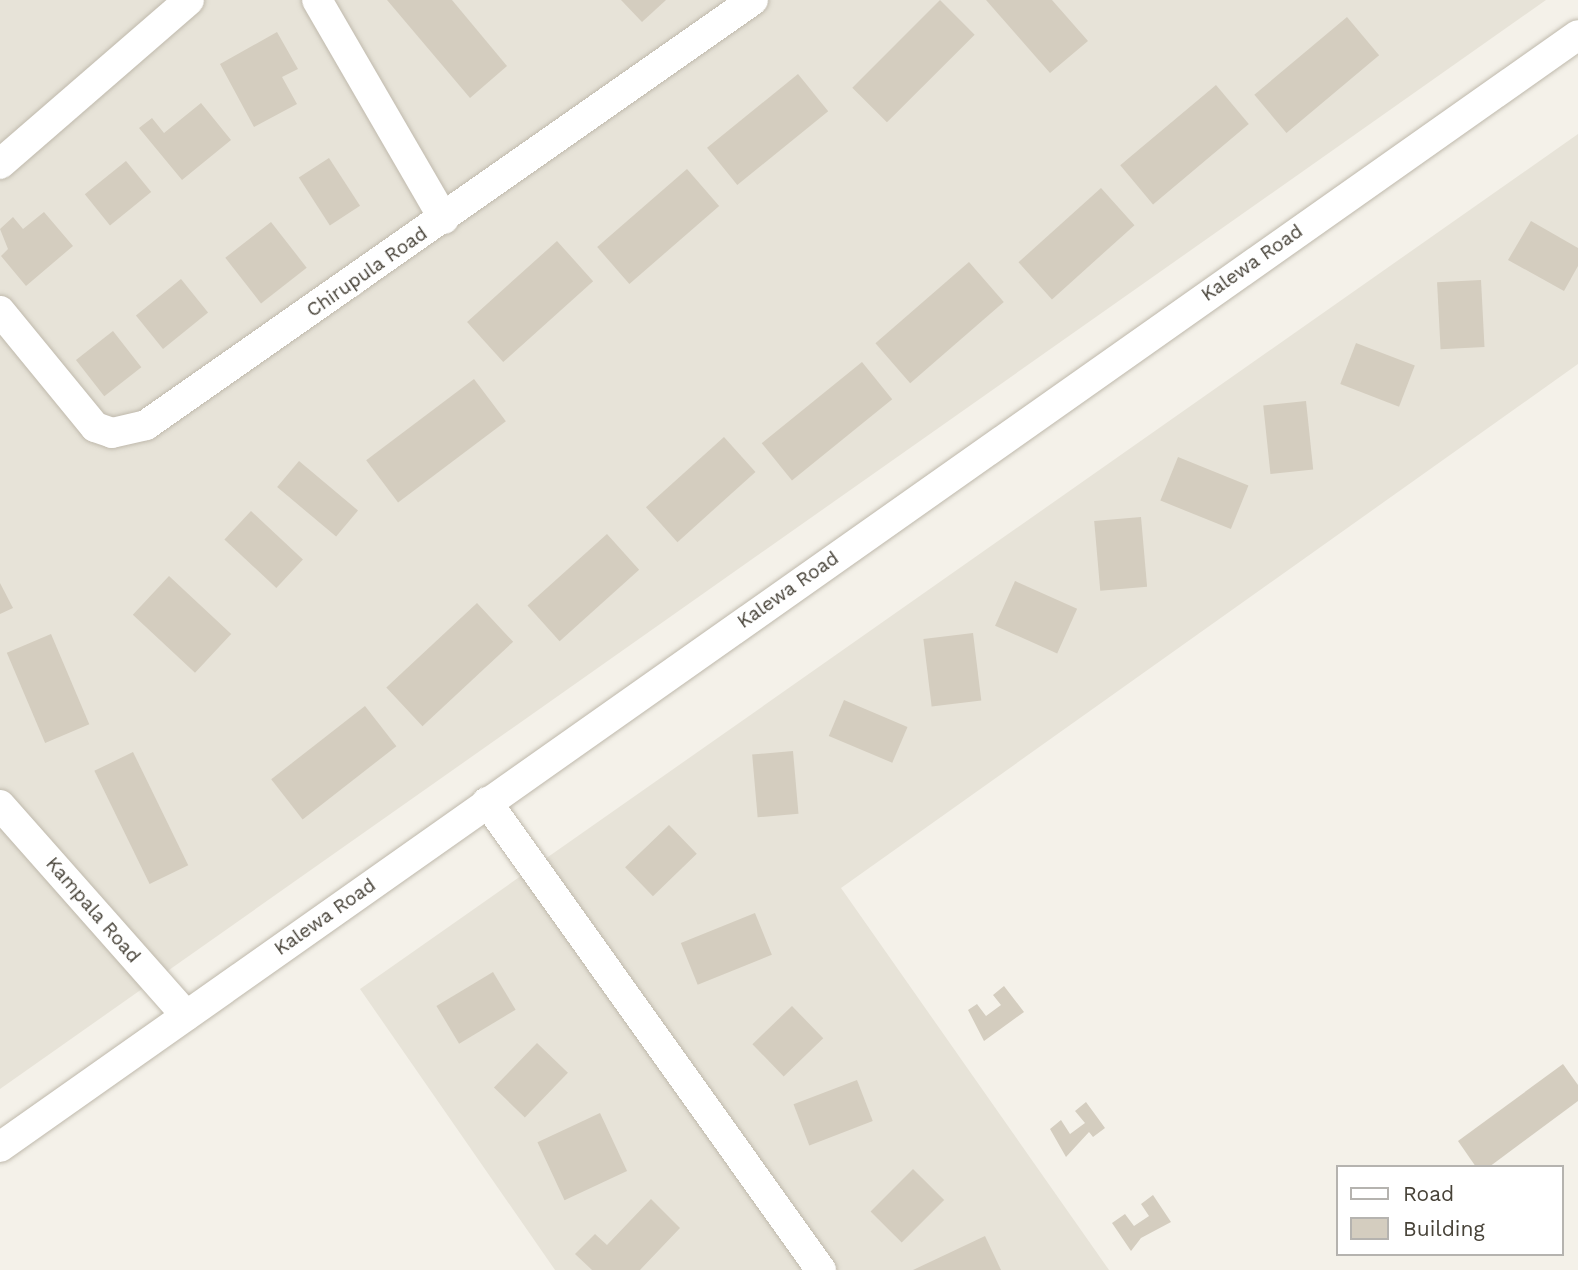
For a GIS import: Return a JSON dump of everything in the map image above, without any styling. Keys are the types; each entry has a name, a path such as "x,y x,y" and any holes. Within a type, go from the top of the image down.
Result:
{"street":[{"path":"0,163 188,0"},
{"path":"317,0 444,219"},
{"name":"Chirupula Road","path":"0,311 80,415 112,433 129,431 444,219 753,0"},
{"name":"Kalewa Road","path":"0,1147 1578,35"},
{"path":"487,802 821,1270"},
{"name":"Kampala Road","path":"0,805 186,1015"}],"shaded area":[{"path":"0,0 1546,0 0,1089"},
{"path":"1578,134 1578,364 841,888 1109,1270 555,1270 360,989"}],"building":[{"path":"387,0 452,0 507,66 470,98"},
{"path":"621,0 666,0 642,22"},
{"path":"940,0 975,35 887,122 852,88"},
{"path":"986,0 1052,0 1088,41 1050,73"},
{"path":"1347,17 1379,55 1286,133 1254,95"},
{"path":"277,32 298,69 282,77 297,104 254,127 220,64"},
{"path":"798,74 828,111 737,185 707,148"},
{"path":"1216,85 1249,124 1153,204 1120,165"},
{"path":"201,103 231,140 182,180 139,128 152,118 164,133"},
{"path":"329,158 360,206 330,225 299,178"},
{"path":"126,161 151,192 110,225 85,194"},
{"path":"687,169 719,206 629,284 597,247"},
{"path":"1101,188 1134,225 1052,299 1019,262"},
{"path":"44,212 73,246 26,286 1,256 8,249 0,229 13,217 23,229"},
{"path":"1531,221 1578,248 1578,266 1564,291 1508,260"},
{"path":"271,222 307,268 261,303 225,258"},
{"path":"557,241 593,281 503,362 467,322"},
{"path":"969,262 1004,302 910,383 875,343"},
{"path":"181,279 208,312 163,349 136,316"},
{"path":"1481,280 1485,347 1441,349 1437,282"},
{"path":"113,331 141,367 104,396 76,360"},
{"path":"1356,343 1415,366 1399,407 1340,384"},
{"path":"862,362 892,399 792,480 762,443"},
{"path":"474,379 506,421 398,503 366,460"},
{"path":"1306,401 1313,470 1270,474 1263,405"},
{"path":"724,437 755,472 677,542 646,507"},
{"path":"1178,457 1248,485 1231,529 1160,501"},
{"path":"299,461 358,510 336,537 277,487"},
{"path":"251,511 303,559 276,588 224,540"},
{"path":"1141,517 1147,587 1100,591 1094,521"},
{"path":"607,534 639,570 560,641 527,606"},
{"path":"169,576 231,634 195,673 133,615"},
{"path":"1015,581 1077,609 1057,653 995,626"},
{"path":"0,583 13,608 0,614"},
{"path":"477,603 513,642 422,726 386,688"},
{"path":"973,633 981,700 932,707 923,639"},
{"path":"51,634 89,724 45,743 7,653"},
{"path":"844,700 908,727 892,763 829,736"},
{"path":"365,706 396,746 303,819 271,779"},
{"path":"793,751 798,814 758,817 752,755"},
{"path":"133,752 188,865 150,884 94,771"},
{"path":"669,825 697,854 653,896 625,867"},
{"path":"755,913 772,955 698,985 681,943"},
{"path":"493,972 516,1010 459,1044 436,1006"},
{"path":"1004,986 1024,1012 984,1041 968,1010 977,1004 986,1016 1001,1005 993,995"},
{"path":"792,1006 823,1038 784,1077 752,1044"},
{"path":"537,1043 568,1073 525,1117 494,1088"},
{"path":"1563,1064 1578,1085 1578,1101 1492,1165 1475,1165 1458,1141"},
{"path":"857,1080 873,1121 809,1145 794,1104"},
{"path":"1086,1102 1105,1128 1093,1137 1089,1132 1066,1157 1050,1129 1061,1120 1070,1134 1085,1123 1075,1111"},
{"path":"600,1113 627,1171 565,1200 537,1142"},
{"path":"913,1169 944,1200 902,1243 871,1211"},
{"path":"1153,1195 1171,1222 1141,1238 1131,1251 1112,1223 1125,1214 1134,1226 1149,1216 1141,1204"},
{"path":"651,1199 680,1228 640,1270 592,1270 575,1254 595,1234 607,1245"},
{"path":"985,1236 1001,1270 913,1270"}]}
